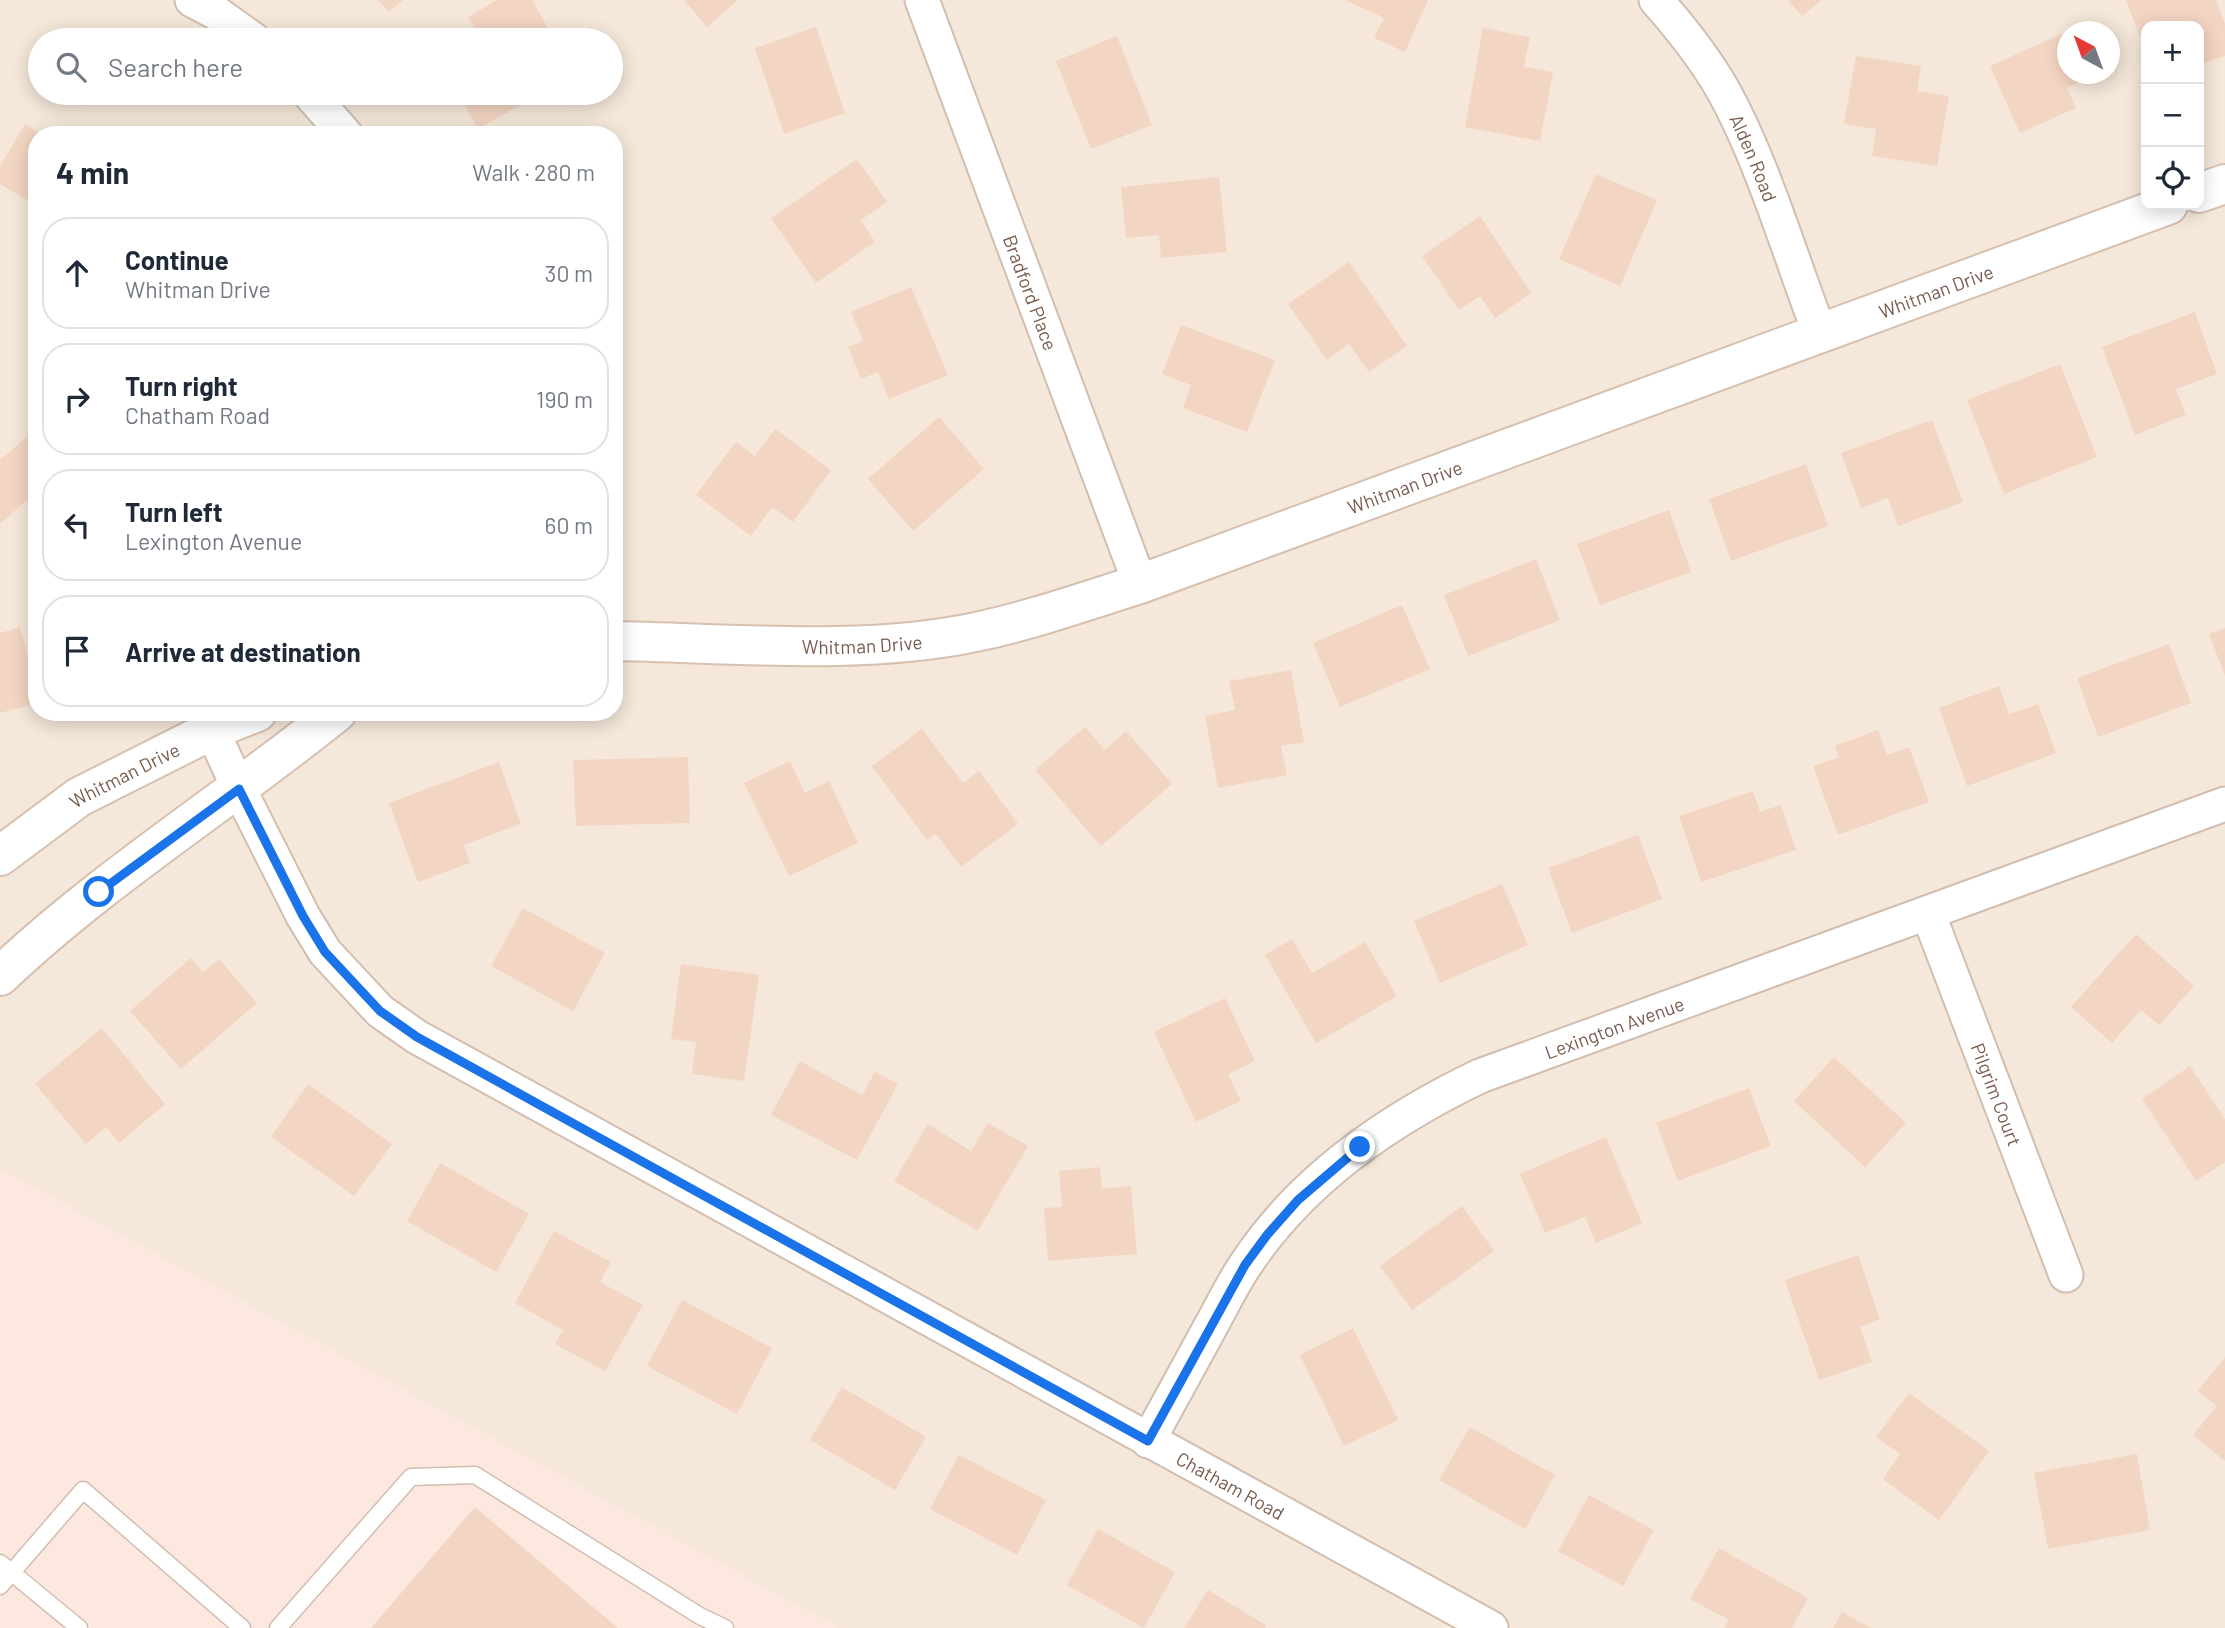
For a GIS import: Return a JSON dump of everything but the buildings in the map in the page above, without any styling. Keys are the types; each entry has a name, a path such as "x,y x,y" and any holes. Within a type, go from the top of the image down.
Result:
{"street":[{"path":"192,0 237,28"},
{"name":"Bradford Place","path":"922,0 1140,584"},
{"name":"Alden Road","path":"1656,0 1698,50 1724,92 1760,173 1820,334"},
{"path":"320,105 338,126"},
{"path":"2204,191 2225,184"},
{"name":"Whitman Drive","path":"623,641 821,645 917,640 975,632 1140,584 2155,210"},
{"name":"Whitman Drive","path":"0,856 79,797 234,721"},
{"path":"4,963 239,789 326,721"},
{"name":"Chatham Road","path":"212,730 303,916 325,952 380,1011 417,1037 1491,1628"},
{"name":"Lexington Avenue","path":"1148,1441 1245,1265 1267,1235 1298,1200 1398,1119 1480,1076 2225,804"},
{"name":"Pilgrim Court","path":"1928,913 2066,1275"}],"lane":[{"path":"278,1628 411,1476 475,1475 700,1616 725,1628"},
{"path":"0,1586 5,1568 83,1490 242,1628"},
{"path":"5,1568 79,1628"}],"shaded area":[{"path":"0,0 2225,0 2225,1628 838,1628 0,1169"},
{"path":"0,1169 839,1628 0,1628"}],"route":[{"path":"99,892 239,789 303,916 325,952 380,1011 417,1037 1148,1441 1245,1265 1298,1200 1360,1147"}]}
